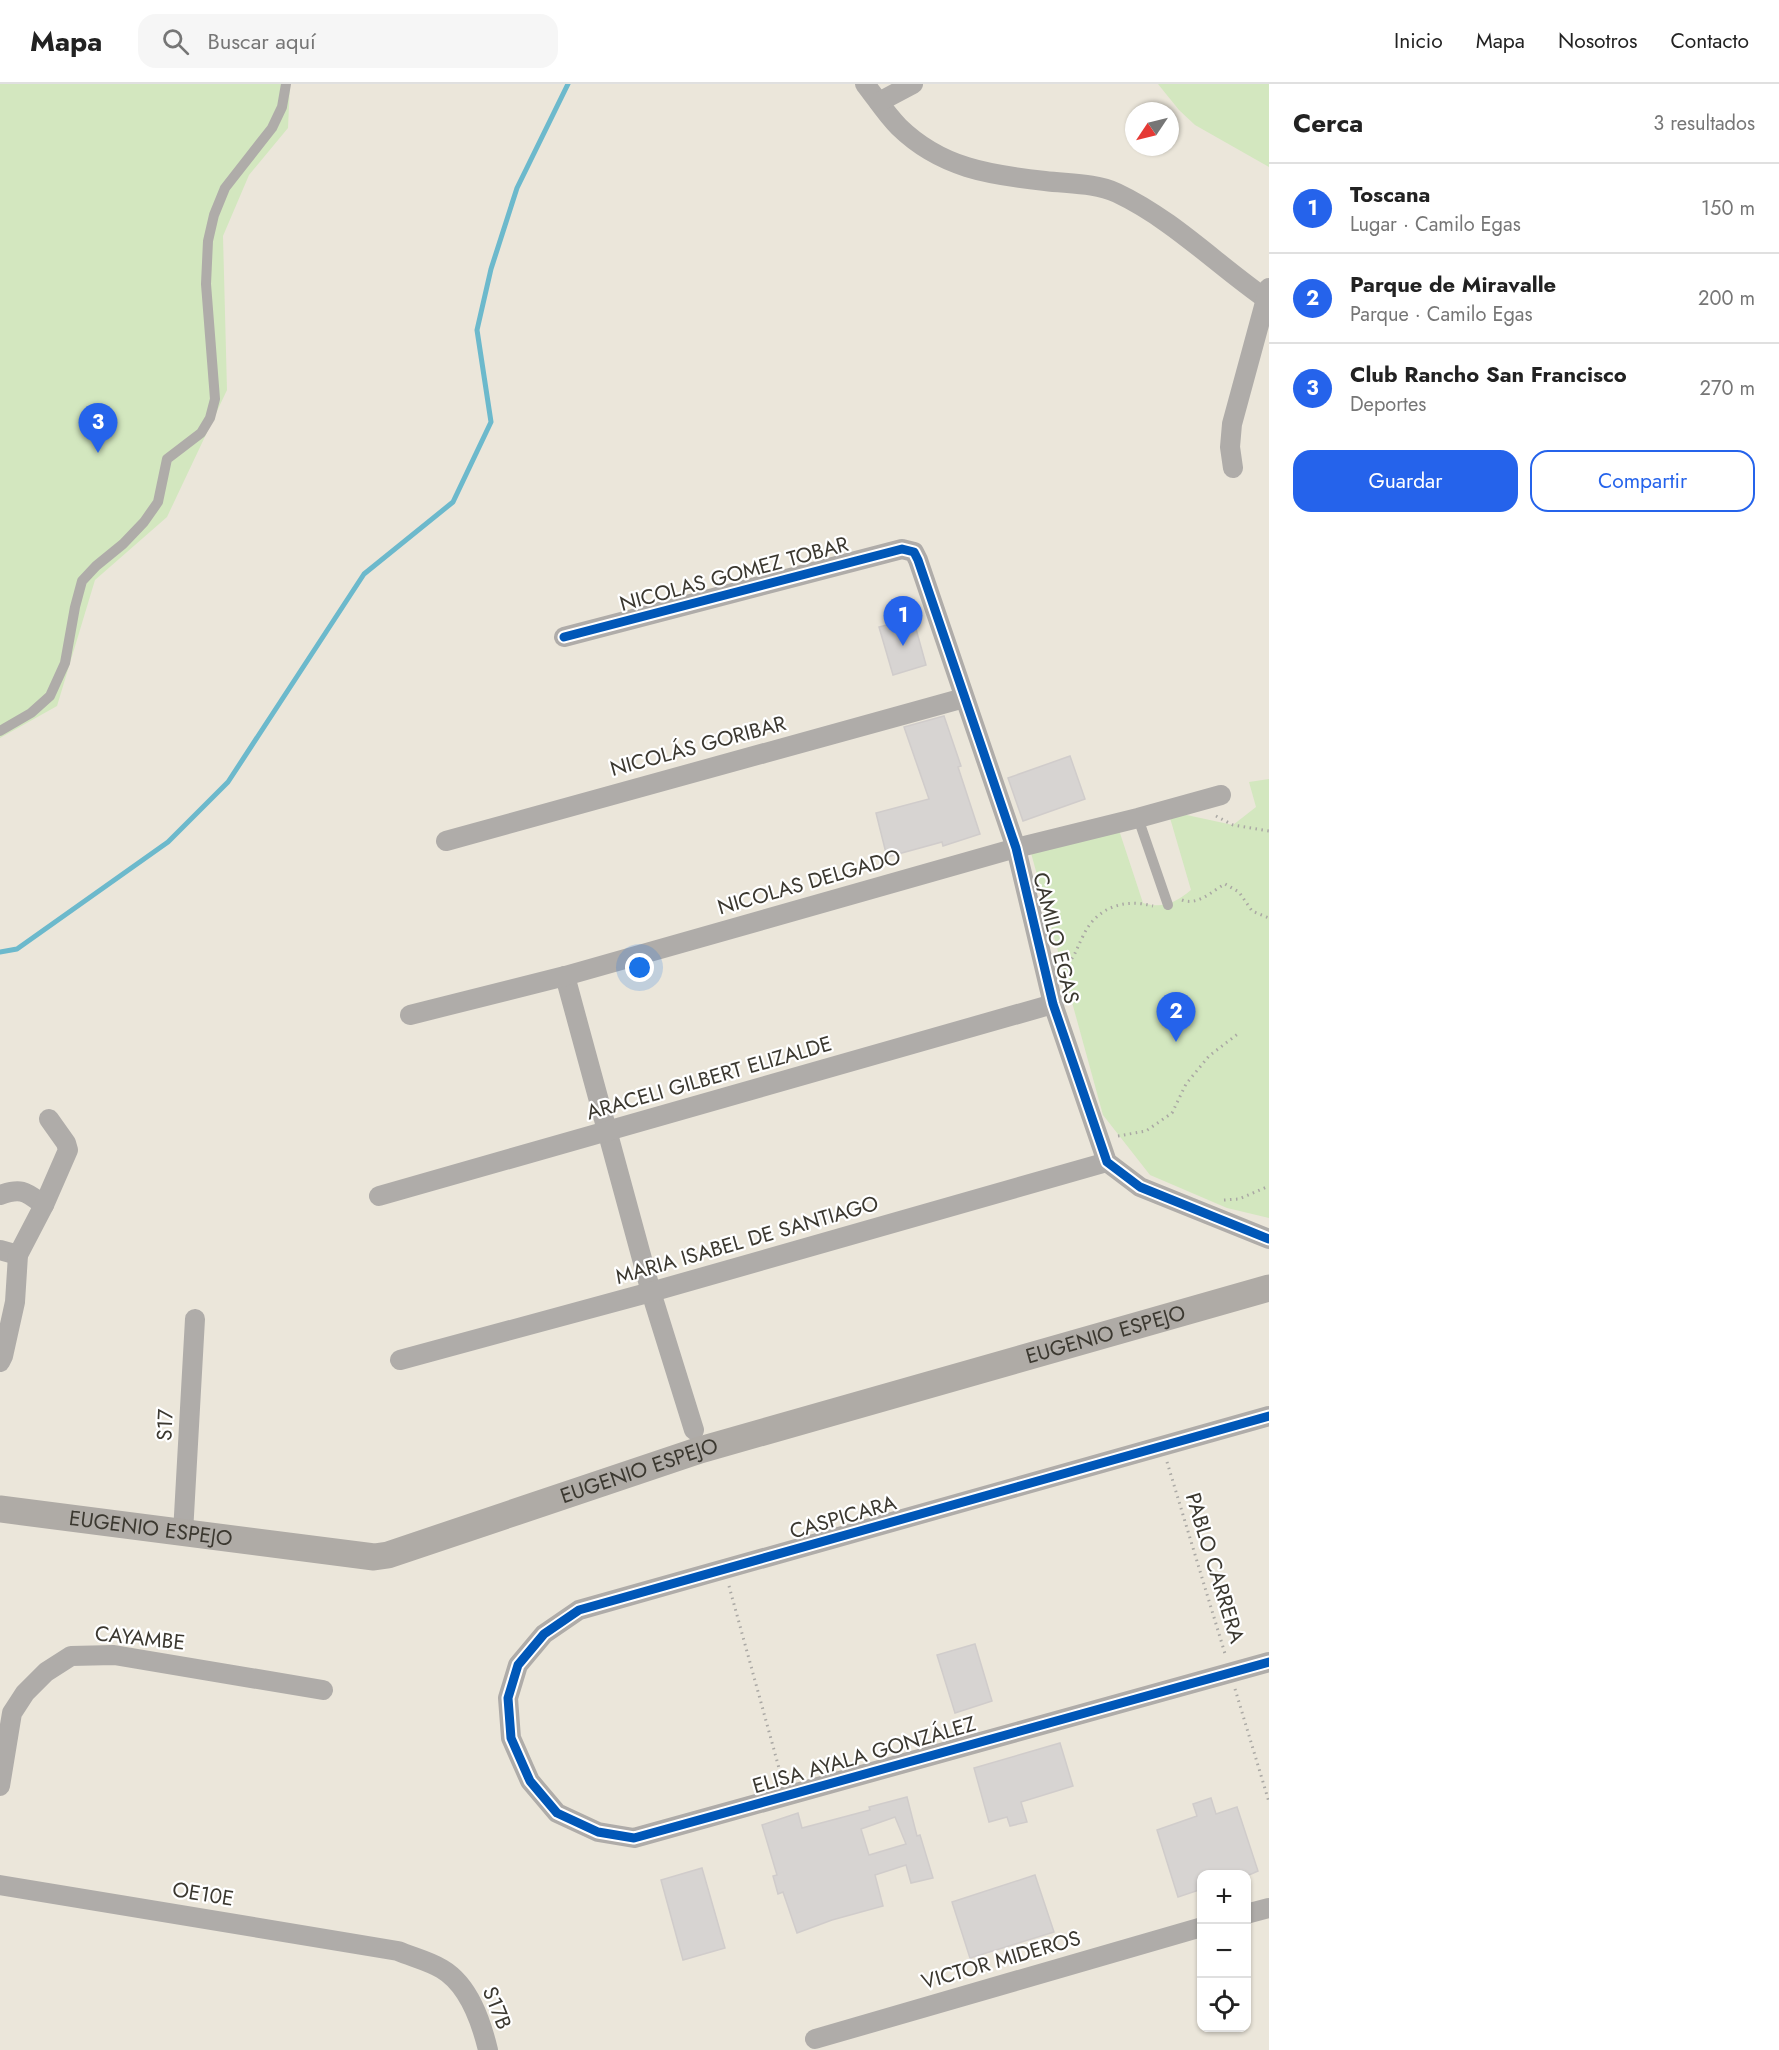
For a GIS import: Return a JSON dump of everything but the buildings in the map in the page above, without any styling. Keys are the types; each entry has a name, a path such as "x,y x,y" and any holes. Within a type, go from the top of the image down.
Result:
{"street":[{"path":"865,84 899,127 923,147 948,161 978,172 1096,186 1116,192 1145,208 1189,238 1268,296 1232,424 1230,447 1233,468"},
{"path":"879,102 913,84"},
{"name":"NICOLAS GOMEZ TOBAR","path":"564,637 902,549 914,552"},
{"name":"CAMILO EGAS","path":"914,552 1016,848 1053,1004 1107,1162"},
{"name":"NICOLÁS GORIBAR","path":"446,841 964,698"},
{"name":"NICOLAS DELGADO","path":"410,1015 565,976 1016,848 1221,795"},
{"path":"565,976 651,1292 694,1430"},
{"name":"ARACELI GILBERT ELIZALDE","path":"379,1196 1053,1004"},
{"path":"0,1362 15,1302 9,1252 44,1204 68,1150 66,1143 49,1119"},
{"path":"1107,1162 1140,1186 1269,1239"},
{"name":"MARIA ISABEL DE SANTIAGO","path":"400,1360 651,1292 1107,1162"},
{"path":"0,1195 14,1190 23,1191 44,1204"},
{"name":"EUGENIO ESPEJO","path":"0,1509 374,1557 388,1555 700,1450 1269,1288"},
{"name":"S17","path":"183,1533 195,1319"},
{"name":"CASPICARA","path":"511,1738 508,1698 518,1665 543,1634 579,1610 1269,1416"},
{"name":"CAYAMBE","path":"0,1786 12,1713 25,1693 46,1672 71,1656 114,1655 323,1690"},
{"name":"ELISA AYALA GONZÁLEZ","path":"511,1738 530,1781 557,1813 598,1832 634,1838 1269,1662"},
{"name":"OE10E","path":"0,1885 398,1951"},
{"path":"1251,1913 1269,1908"},
{"name":"VICTOR MIDEROS","path":"815,2039 1197,1928"},
{"name":"S17B","path":"398,1951 443,1969 462,1987 482,2024 488,2050"}],"lane":[{"path":"0,731 31,713 50,696 65,663 82,581 144,522 158,502 167,459 177,449 201,433 210,418 215,399 206,284 210,232 225,188 272,128 282,107 286,84"},
{"path":"1138,818 1168,905"}],"path":[{"path":"1190,803 1233,825 1269,831"},
{"path":"1063,969 1074,957 1091,922 1106,909 1124,903 1143,903 1155,906 1168,905 1180,900 1189,903 1200,900 1225,884 1239,892 1252,911 1269,918"},
{"path":"1098,1139 1146,1131 1172,1113 1186,1084 1209,1056 1239,1032"},
{"path":"1199,1211 1210,1200 1239,1199 1269,1186"},
{"path":"724,1569 787,1795"}],"green space":[{"path":"0,84 290,84 288,128 249,175 223,236 227,390 167,517 95,580 57,706 0,738"},
{"path":"1158,84 1269,84 1269,167 1195,125 1179,110 1179,102 1173,102"},
{"path":"1269,779 1269,1218 1227,1208 1150,1175 1103,1115 1031,853 1117,824 1143,903 1168,904 1191,890 1168,811 1233,825 1256,807 1249,782"}],"waterway":[{"path":"0,952 17,949 168,842 228,782 364,574 453,502 491,422 477,330 491,269 517,188 568,84"}],"cycle path":[{"path":"564,637 902,549 914,552 1016,848 1053,1004 1107,1162 1140,1187 1269,1239"},
{"path":"1269,1416 579,1610 544,1634 518,1665 508,1698 511,1738 530,1781 557,1813 598,1832 634,1838 1269,1662"}],"place":[{"name":"Club Rancho San Francisco","path":"98,453"},
{"name":"Toscana","path":"903,646"},
{"name":"Parque de Miravalle","path":"1176,1042"}]}
